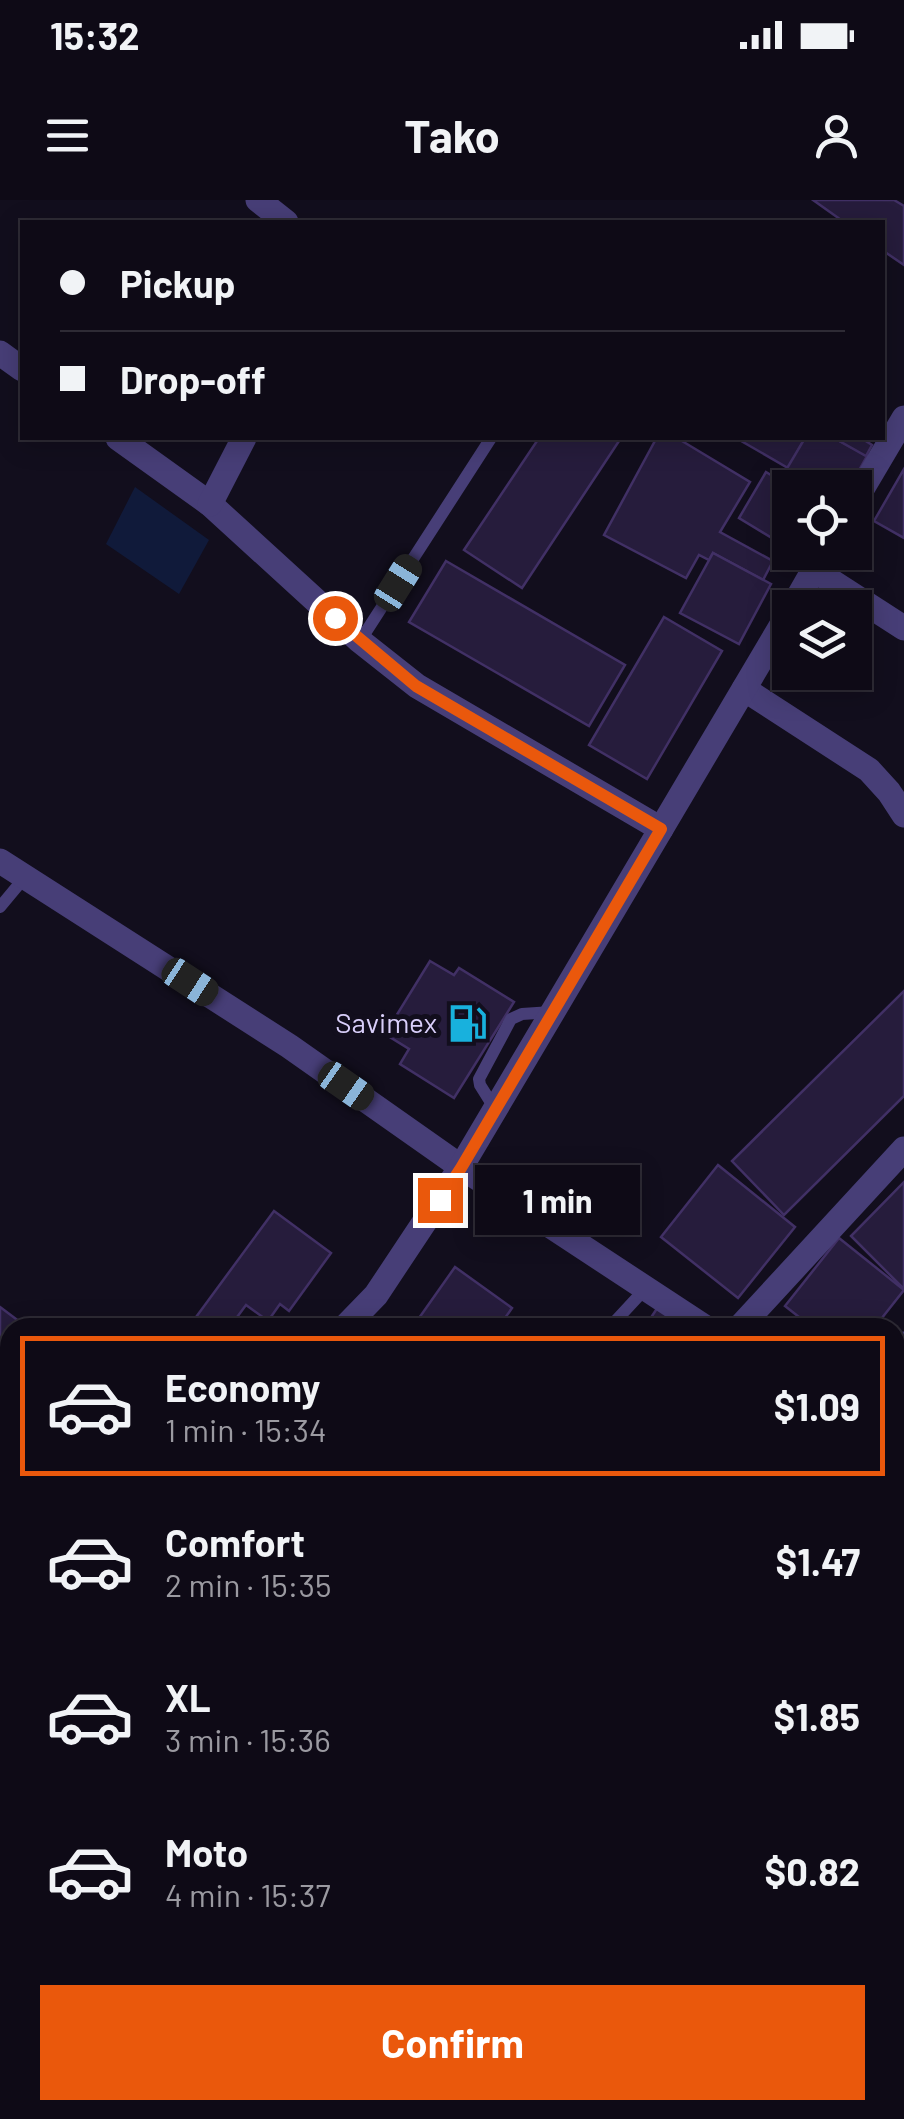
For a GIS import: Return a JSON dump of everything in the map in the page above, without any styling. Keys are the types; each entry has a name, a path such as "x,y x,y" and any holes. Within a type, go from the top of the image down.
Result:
{"street":[{"path":"258,200 283,220"},
{"path":"872,473 904,419"},
{"path":"121,440 210,504 360,641 416,686 661,829"},
{"path":"210,504 243,440"},
{"path":"830,570 904,628"},
{"path":"354,1318 376,1295 461,1168 772,641"},
{"path":"744,689 869,770 904,815"},
{"path":"0,861 288,1046 461,1168 691,1318"},
{"path":"749,1318 904,1149"}],"lane":[{"path":"360,641 489,440"},
{"path":"0,907 25,877"},
{"path":"619,1318 646,1288"}],"water":[{"path":"135,487 209,540 179,594 106,544"}],"building":[{"path":"813,200 894,200 904,206 904,265 885,252 885,220 841,220"},
{"path":"538,440 620,440 522,588 464,550"},
{"path":"655,440 680,440 750,482 720,532 772,560 763,580 713,553 709,560 699,555 686,578 604,535"},
{"path":"739,440 804,440 788,468"},
{"path":"804,440 838,440 867,456 859,470 786,470"},
{"path":"838,440 864,440 872,445 866,456"},
{"path":"904,469 904,538 874,521"},
{"path":"766,472 772,476 772,538 739,518"},
{"path":"713,553 771,584 739,644 680,613"},
{"path":"446,561 625,665 589,726 409,622"},
{"path":"664,617 722,651 647,779 589,745"},
{"path":"430,961 454,975 459,968 514,1002 454,1098 400,1064 409,1049 385,1034"},
{"path":"904,991 904,1096 784,1215 732,1161"},
{"path":"718,1165 795,1227 738,1298 661,1237"},
{"path":"904,1182 904,1289 851,1236"},
{"path":"274,1211 331,1253 289,1311 280,1304 270,1318 264,1318 246,1305 236,1318 195,1318"},
{"path":"839,1238 904,1290 882,1318 800,1318 785,1306"},
{"path":"455,1267 512,1308 505,1318 419,1318"},
{"path":"0,1307 15,1318 0,1318"},
{"path":"658,1307 676,1318 651,1318"}],"place":[{"name":"Savimex","path":"467,1023"}],"route":[{"path":"335,618 416,686 661,829 440,1200"}]}
